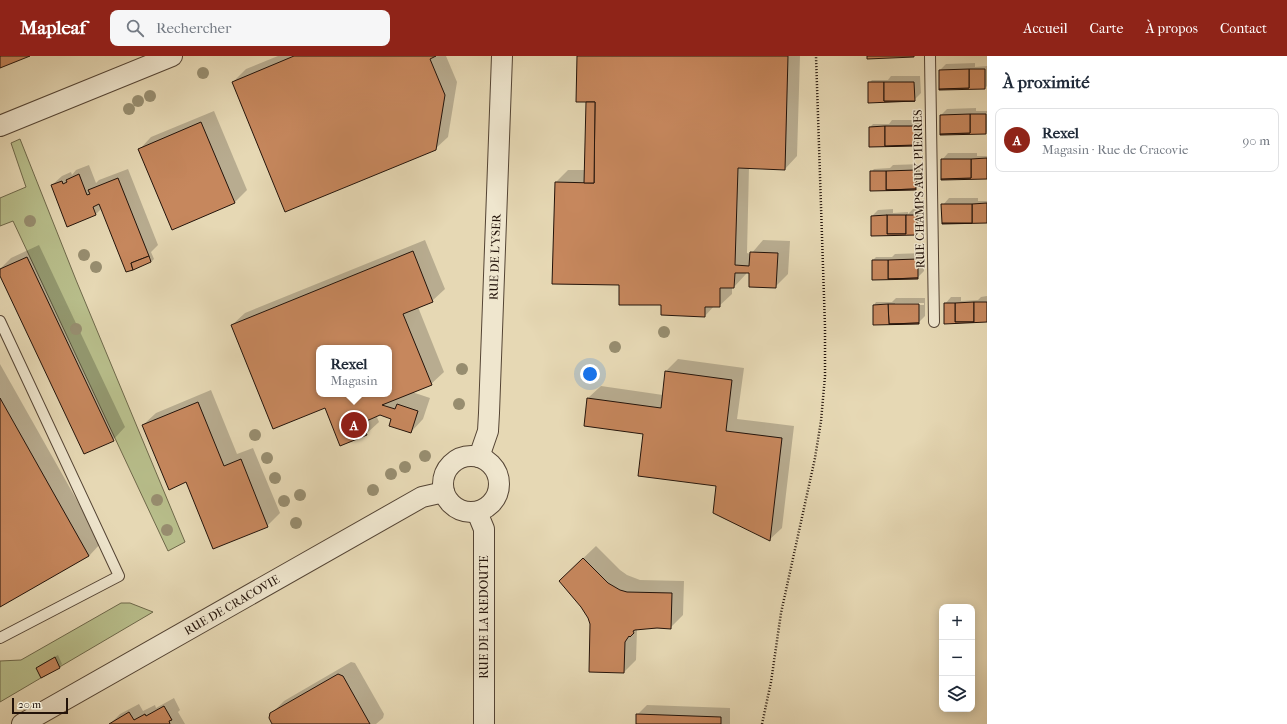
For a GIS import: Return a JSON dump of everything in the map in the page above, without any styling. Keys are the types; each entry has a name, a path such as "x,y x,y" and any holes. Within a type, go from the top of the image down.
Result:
{"street":[{"path":"0,126 172,56"},
{"name":"RUE DE L'YSER","path":"479,457 488,431 502,56"},
{"path":"470,456 479,457 487,461 494,468 498,476 498,494 493,502 486,508 477,512 469,513 460,511 447,500 442,484 444,476 448,468 454,462 470,456"},
{"name":"RUE DE CRACOVIE","path":"22,724 422,497 444,492"},
{"name":"RUE DE LA REDOUTE","path":"477,512 484,529 484,724"}],"lane":[{"name":"RUE CHAMPS AUX PIERRES","path":"930,56 934,322"},
{"path":"0,321 119,576 0,638"}],"path":[{"path":"762,724 771,682 781,613 815,458 821,421 825,376 825,327 816,56"}],"green space":[{"path":"20,139 76,280 185,542 168,551 13,221 0,226 0,198 26,187 11,143"},
{"path":"121,603 130,603 153,612 0,702 0,661 21,660"}],"building":[{"path":"0,56 30,56 0,68"},
{"path":"294,56 436,56 430,59 445,95 436,150 285,212 232,82"},
{"path":"577,56 788,56 785,170 738,168 735,265 749,266 750,252 778,253 776,288 749,287 749,273 735,273 734,288 720,288 720,307 705,307 705,317 661,315 661,305 619,305 619,285 552,284 555,182 594,183 595,102 576,102"},
{"path":"867,56 914,56 914,57 867,59"},
{"path":"969,69 985,69 985,89 939,90 969,88"},
{"path":"969,69 969,88 939,89 939,70"},
{"path":"868,82 884,82 884,101 915,101 868,103"},
{"path":"884,82 914,82 915,101 884,101"},
{"path":"586,102 595,102 594,183 584,183"},
{"path":"970,114 986,114 986,134 940,135 970,133"},
{"path":"970,114 970,133 940,134 940,115"},
{"path":"201,122 235,203 172,230 138,149"},
{"path":"885,126 885,146 915,146 869,147 869,127"},
{"path":"885,126 915,126 915,145 885,146"},
{"path":"987,158 987,179 941,180 971,178 971,159"},
{"path":"941,159 971,159 971,178 941,179"},
{"path":"916,170 916,189 886,190 886,171"},
{"path":"870,171 886,171 886,190 916,190 870,191"},
{"path":"79,174 87,195 90,194 88,190 118,178 149,256 131,263 133,270 126,272 99,204 93,207 96,215 67,227 51,185 62,181 63,184 67,182 66,180"},
{"path":"987,203 987,223 942,224 972,223 972,204"},
{"path":"941,204 972,204 972,223 942,223"},
{"path":"887,215 906,215 906,234 887,234"},
{"path":"887,215 887,234 906,234 906,215 917,215 917,235 871,236 871,216"},
{"path":"413,251 433,302 403,314 432,385 382,405 395,409 397,404 418,411 411,433 389,426 391,419 380,415 362,423 367,435 340,446 325,408 273,429 231,325"},
{"path":"149,256 151,262 133,270 131,263"},
{"path":"27,257 114,441 84,454 0,276 0,269"},
{"path":"918,259 918,278 888,279 888,260"},
{"path":"872,260 888,260 888,279 918,279 872,280"},
{"path":"974,302 974,322 955,322 955,303"},
{"path":"974,302 987,302 987,322 944,324 944,303 955,303 955,322 974,322"},
{"path":"888,304 919,304 919,323 889,324"},
{"path":"888,304 889,324 919,324 873,325 873,305"},
{"path":"665,371 732,380 726,431 782,438 770,541 713,513 716,486 638,476 643,434 584,426 587,398 661,408"},
{"path":"0,398 89,556 0,607"},
{"path":"198,402 224,466 241,459 268,527 213,549 186,482 169,490 142,425"},
{"path":"583,558 608,583 620,590 627,592 672,593 671,629 657,628 633,631 634,633 630,637 629,636 625,642 624,673 589,672 590,624 581,607 559,581"},
{"path":"55,657 60,668 41,678 36,668"},
{"path":"338,674 343,676 370,724 272,724 269,718 270,713"},
{"path":"164,706 172,720 169,721 170,724 109,724 129,712 134,720 145,714 146,716"},
{"path":"636,714 721,717 721,724 636,724"}],"place":[{"name":"Rexel","path":"354,425"}]}
